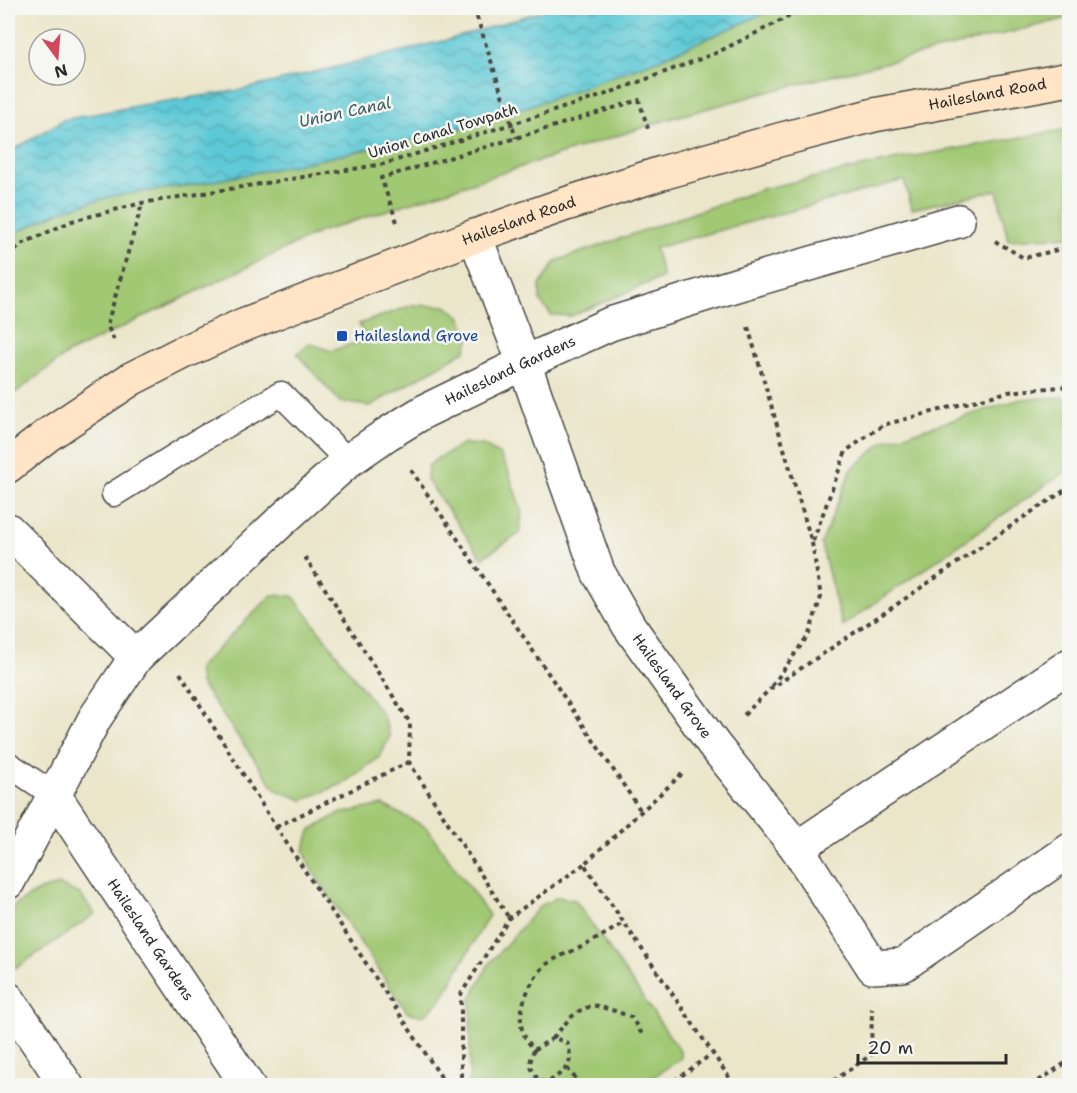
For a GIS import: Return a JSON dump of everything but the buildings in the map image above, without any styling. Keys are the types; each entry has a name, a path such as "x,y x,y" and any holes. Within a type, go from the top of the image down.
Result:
{"street":[{"name":"Hailesland Road","path":"8,466 49,434 131,379 182,353 243,325 475,236 662,173 779,140 874,115 1070,79"},
{"name":"Hailesland Gardens","path":"8,882 95,718 147,648 348,461 425,411 610,324 958,221"},
{"name":"Hailesland Grove","path":"475,236 524,363 598,572 629,626 714,745 796,848 873,967"},
{"path":"8,530 147,648"},
{"path":"796,848 1070,665"},
{"name":"Hailesland Gardens","path":"54,795 248,1086"},
{"path":"873,967 903,965 1070,850"},
{"path":"8,999 67,1086"}],"lane":[{"path":"114,494 204,438 281,394 348,461"},
{"path":"8,764 54,795"}],"path":[{"path":"474,8 516,138"},
{"name":"Union Canal Towpath","path":"8,256 24,243 72,221 142,203 384,164 601,96 716,53 806,8"},
{"path":"410,260 381,178 639,100 662,173"},
{"path":"131,379 107,325 142,203"},
{"path":"958,221 1024,258 1070,247"},
{"path":"736,285 812,543 821,597 809,634 770,689"},
{"path":"812,543 846,450 883,425 1008,392 1070,386"},
{"path":"387,434 641,811"},
{"path":"281,521 410,723 409,762 509,918"},
{"path":"147,648 276,827 447,1086"},
{"path":"276,827 409,762"},
{"path":"461,1086 461,994 509,918 584,864"},
{"path":"534,1050 523,1034 520,1019 533,981 545,965 624,923"},
{"path":"826,1086 871,1055 873,967"},
{"path":"553,1038 567,1042 571,1055 567,1068 549,1082 540,1081 533,1073 529,1061 534,1050 553,1038 579,1011 593,1005 631,1017 644,1037"},
{"path":"667,1086 713,1053"},
{"path":"1031,1086 1070,1060"},
{"path":"567,1068 576,1079 578,1086"}],"green space":[{"path":"777,8 1069,8 1069,18 790,86 672,118 320,232 69,353 8,398 8,238 15,233 63,210 112,196 193,185 452,131 553,98 657,60"},
{"path":"1069,129 1069,236 1008,240 997,190 912,209 904,180 655,248 663,277 571,316 551,315 540,301 540,285 556,261 762,189 898,159"},
{"path":"413,305 446,306 460,316 470,337 465,351 370,406 340,402 297,354 309,343 331,351 365,340 359,324"},
{"path":"1063,397 1069,401 1069,469 842,626 821,544 851,470 885,441 1021,399"},
{"path":"464,444 483,445 500,455 508,470 522,513 519,534 482,558 427,480 428,466 436,459"},
{"path":"272,595 293,596 382,714 390,736 380,757 342,784 303,800 276,790 200,683 198,668"},
{"path":"383,805 426,827 489,915 441,1000 423,1016 407,1012 311,869 304,850 310,831 338,814"},
{"path":"59,885 80,894 95,914 16,968 8,954 8,923 15,905 40,890"},
{"path":"558,897 575,900 680,1051 681,1058 642,1085 469,1085 471,999 489,964 540,906"}],"water":[{"name":"Union Canal","path":"552,8 777,8 657,60 553,98 452,131 193,185 112,196 63,210 8,238 8,153 63,120 141,105 241,90 451,39"}],"place":[{"name":"Hailesland Grove","path":"342,336"}]}
